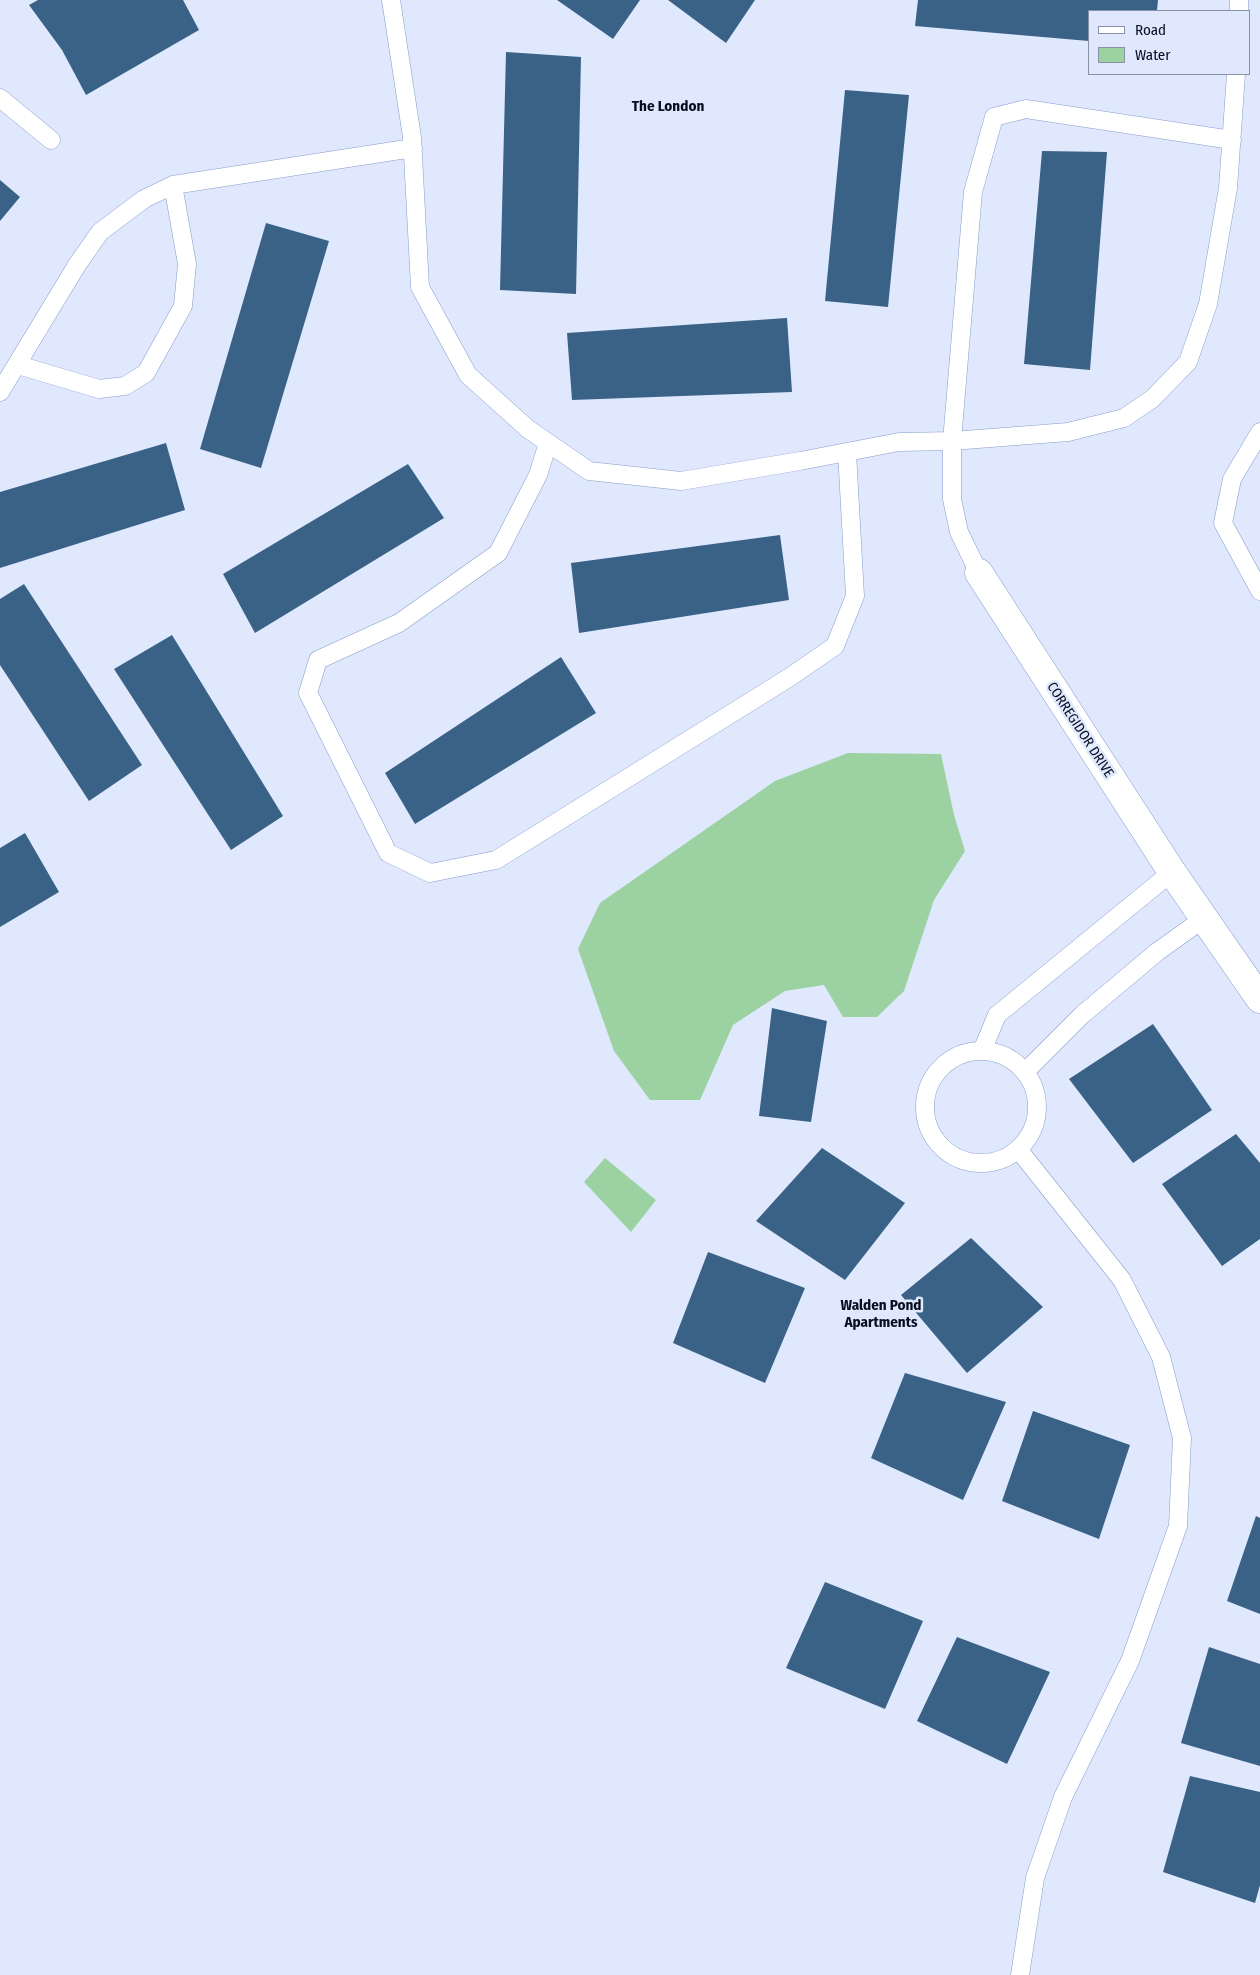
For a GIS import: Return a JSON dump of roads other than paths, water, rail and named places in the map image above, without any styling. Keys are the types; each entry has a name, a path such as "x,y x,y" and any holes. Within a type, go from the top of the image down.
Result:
{"street":[{"name":"CORREGIDOR DRIVE","path":"979,573 1203,919 1260,999"}],"lane":[{"path":"391,0 413,148 420,286 468,375 528,428 589,471 681,481 899,442 952,441 1068,432 1124,418 1152,399 1188,362 1208,304 1228,188 1236,75"},
{"path":"0,98 50,140"},
{"name":"CORREGIDOR DRIVE","path":"979,573 959,532 952,499 952,441 972,192 994,116 1026,109 1232,140"},
{"path":"0,392 18,365 76,265 100,232 144,199 173,185 413,148"},
{"path":"18,365 99,389 125,386 146,373 183,306 187,264 173,185"},
{"path":"1260,432 1232,480 1223,523 1260,591"},
{"path":"548,443 538,475 498,553 399,623 318,660 308,694 388,853 430,873 496,860 790,676 834,646 855,596 847,452"},
{"path":"982,1051 997,1015 1172,872"},
{"path":"1025,1072 1082,1014 1157,952 1203,919"},
{"path":"982,1051 1007,1056 1025,1072 1036,1093 1037,1116 1028,1138 1012,1155 989,1164 966,1162 944,1151 930,1133 924,1110 927,1086 940,1066 960,1054 982,1051"},
{"path":"1018,1149 1122,1280 1162,1357 1182,1438 1178,1526 1130,1661 1064,1797 1035,1878 1020,1975"}],"water":[{"path":"848,753 941,754 954,815 965,851 934,900 904,991 877,1017 843,1017 824,985 785,991 733,1025 700,1100 650,1100 614,1051 578,949 600,903 775,781"},
{"path":"605,1158 656,1200 631,1232 584,1182"}],"district":[{"name":"The London","path":"668,107"},
{"name":"Walden Pond Apartments","path":"881,1314"}]}
